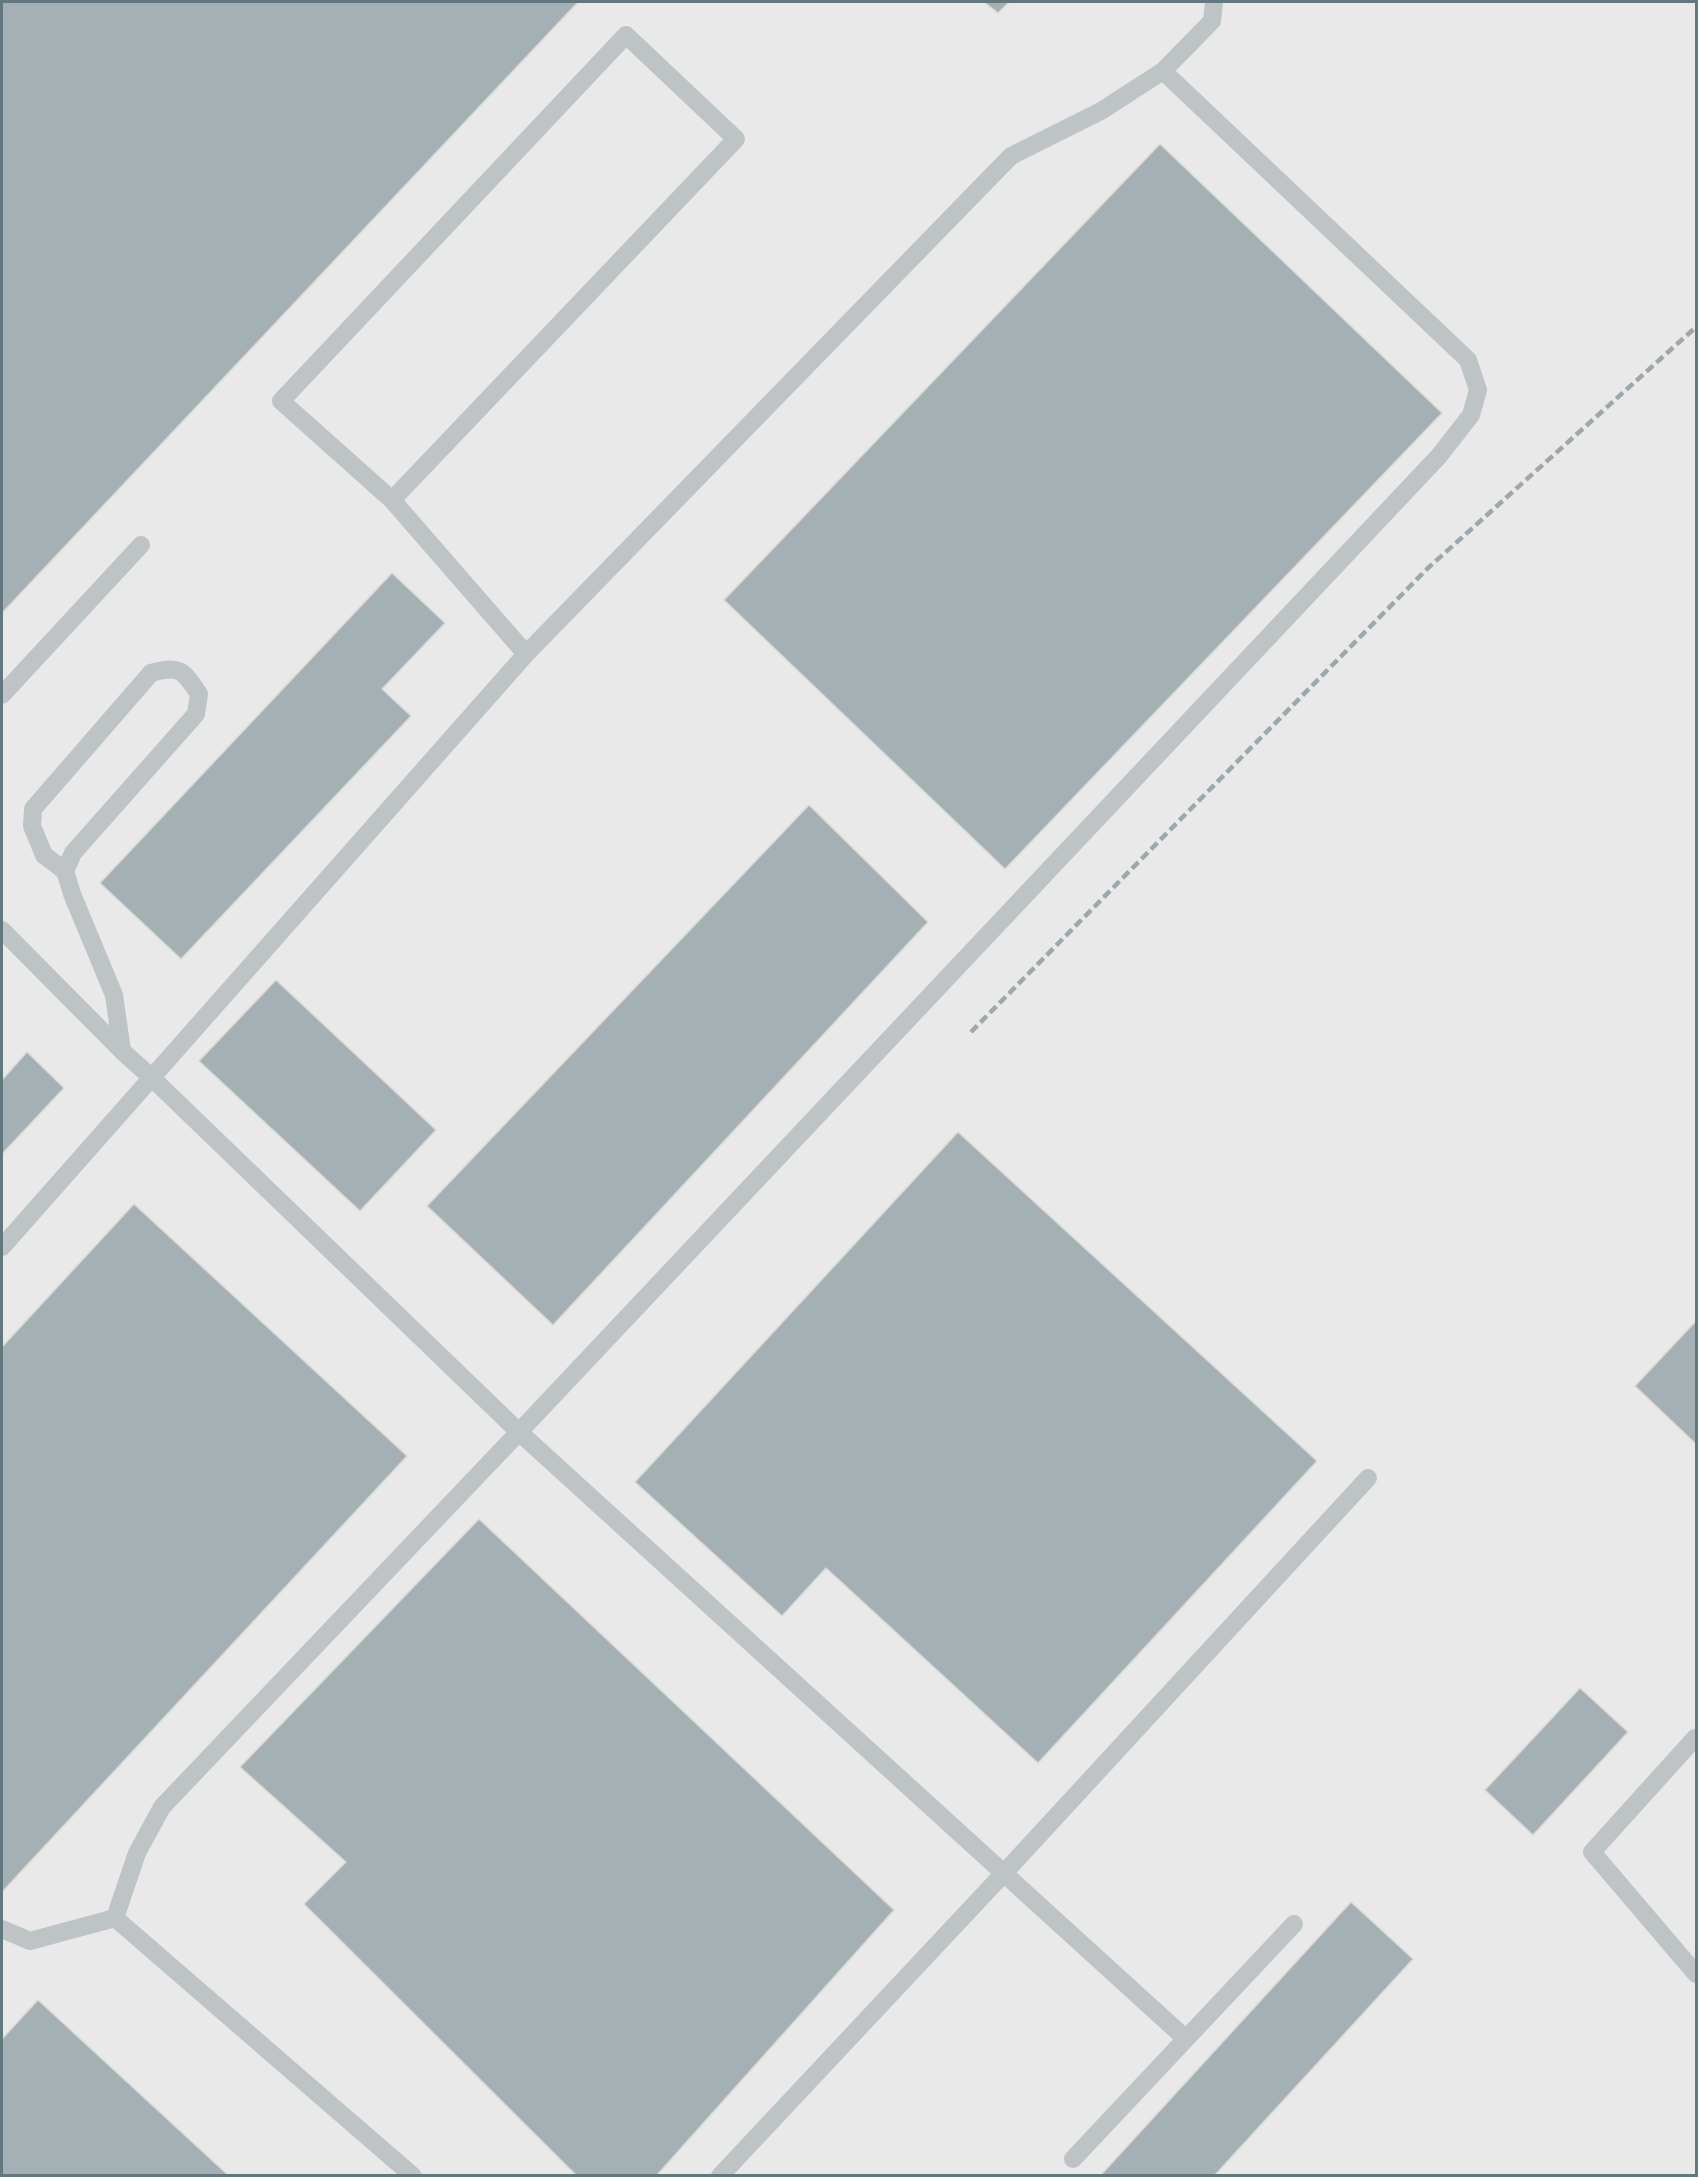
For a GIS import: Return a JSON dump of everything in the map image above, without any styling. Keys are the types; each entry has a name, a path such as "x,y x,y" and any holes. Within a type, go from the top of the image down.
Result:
{"lane":[{"path":"2,1248 526,654 1011,156 1101,111 1163,72 1212,21 1214,2"},
{"path":"392,500 736,139 626,35 281,401 392,500 526,654"},
{"path":"115,1918 137,1853 162,1807 519,1432 1439,456 1471,415 1478,390 1468,360 1163,72"},
{"path":"2,695 141,545"},
{"path":"65,871 73,853 196,714 199,694 186,674 169,668 151,673 33,808 32,826 44,855 65,871 72,894 114,995 122,1052"},
{"path":"2,930 122,1052 151,1077 519,1432 1186,2039"},
{"path":"720,2175 1005,1872 1368,1479"},
{"path":"1695,1738 1592,1852 1696,1974"},
{"path":"2,1929 30,1941 115,1918"},
{"path":"115,1918 413,2175"},
{"path":"1073,2159 1294,1924"}],"shaded area":[{"path":"2,2 1696,2 1696,2175 2,2175"}],"building":[{"path":"2,2 578,2 2,613"},
{"path":"984,2 1009,2 998,13"},
{"path":"1160,144 1442,413 1005,869 724,600"},
{"path":"392,573 445,623 382,689 411,716 181,959 100,883"},
{"path":"809,805 928,922 553,1325 427,1206"},
{"path":"276,980 436,1130 360,1211 199,1061"},
{"path":"27,1052 64,1088 2,1154 2,1080"},
{"path":"958,1132 1317,1461 1038,1763 826,1568 782,1616 635,1482"},
{"path":"134,1204 407,1456 2,1892 2,1347"},
{"path":"1696,1321 1696,1444 1635,1386"},
{"path":"479,1519 894,1910 656,2176 577,2176 304,1904 346,1862 240,1767"},
{"path":"1580,1688 1628,1732 1533,1835 1485,1790"},
{"path":"1351,1902 1413,1959 1214,2176 1100,2176"},
{"path":"38,2000 229,2176 2,2176 2,2039"}],"railway":[{"path":"971,1032 1428,568 1696,327"}]}
